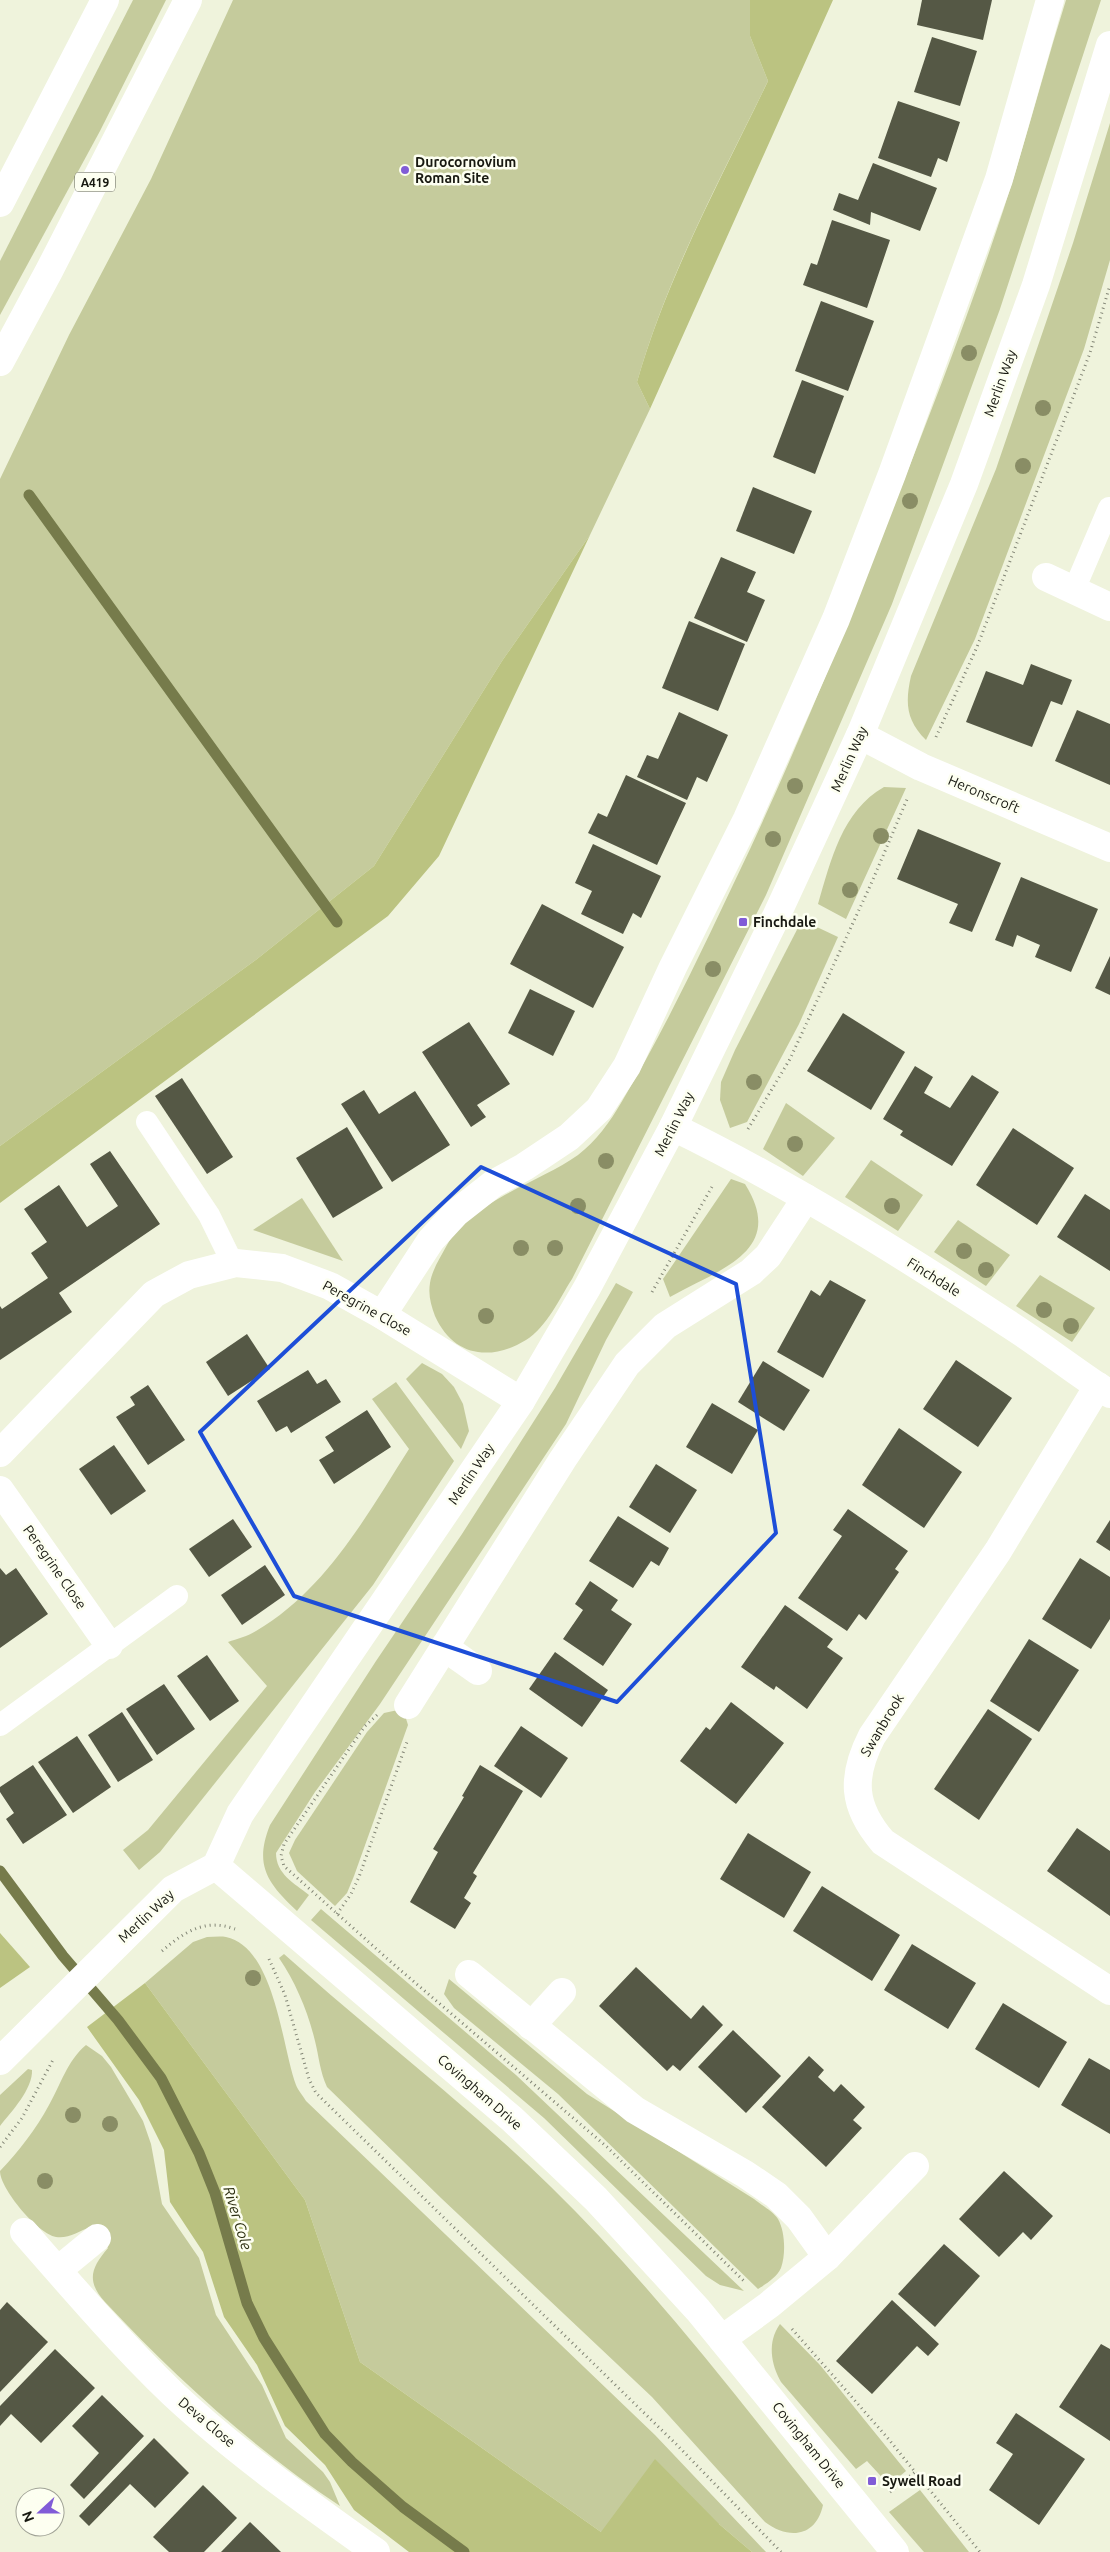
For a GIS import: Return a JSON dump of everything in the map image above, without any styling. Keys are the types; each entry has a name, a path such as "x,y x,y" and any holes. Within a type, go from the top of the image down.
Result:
{"main road":[{"path":"0,203 105,0"},
{"name":"A419","path":"0,362 50,271 188,0"},
{"path":"382,1314 431,1240 456,1213 493,1184 524,1167 569,1137 599,1109 627,1066 673,967 747,819 836,619 892,474 999,178 1050,0"},
{"name":"Merlin Way","path":"0,2060 173,1889 216,1866 240,1814 521,1401 587,1288 673,1127 773,923 860,735 970,466 1036,285 1110,45"},
{"path":"1046,577 1110,607"},
{"name":"Heronscroft","path":"860,735 921,767 1110,848"},
{"name":"Finchdale","path":"673,1127 730,1155 806,1198 1008,1323 1104,1390"},
{"path":"408,1705 564,1459 627,1364 665,1326 750,1272 768,1256 806,1198"},
{"name":"Peregrine Close","path":"0,1453 154,1294 189,1275 233,1264 282,1268 330,1286 382,1314 521,1401"},
{"name":"Swanbrook","path":"1104,1390 998,1551 872,1736 862,1757 858,1780 859,1801 868,1824 883,1842 1110,1991"},
{"name":"Peregrine Close","path":"0,1490 109,1646"},
{"path":"444,1647 478,1672"},
{"name":"Covingham Drive","path":"216,1866 536,2140 630,2234 722,2339 895,2552"},
{"path":"469,1974 634,2110 745,2174 776,2195 799,2218 827,2257"},
{"path":"531,2026 562,1992"},
{"path":"722,2339 769,2305 827,2257 915,2166"},
{"name":"Deva Close","path":"24,2232 133,2354 174,2395 269,2474 376,2552"},
{"path":"58,2270 97,2238"}],"lane":[{"path":"1074,590 1109,508"},
{"path":"147,1122 209,1215 233,1264"},
{"path":"0,1725 178,1596"}],"path":[{"path":"651,1295 730,1155 755,1120 790,1059 871,884 921,767 934,744 977,647 1090,353 1110,286"},
{"path":"337,1914 351,1894 359,1876 406,1748 414,1715 408,1705 386,1706 365,1726 281,1850 281,1856 287,1870 337,1914 607,2147 769,2305 817,2356 886,2436 980,2552"},
{"path":"156,1957 188,1930 207,1925 224,1925 240,1931"},
{"path":"268,1957 286,1995 309,2079 316,2093 676,2444 781,2552"},
{"path":"0,2147 22,2118 52,2062"}],"highlighted area":[{"path":"481,1167 736,1284 776,1533 617,1702 294,1596 200,1432"}],"green space":[{"path":"133,0 166,0 100,131 0,315 0,261"},
{"path":"233,0 750,0 750,36 768,81 713,192 663,304 637,382 650,409 590,535 502,661 374,866 257,959 0,1146 0,479 69,335 151,179"},
{"path":"750,0 833,0 650,409 637,382 649,343 679,266 768,81 750,36"},
{"path":"1066,0 1101,0 1000,309 892,604 766,895 572,1279 552,1312 540,1328 526,1340 512,1347 486,1353 462,1347 452,1340 443,1329 435,1316 430,1300 429,1287 431,1278 447,1245 458,1229 473,1216 489,1204 578,1155 591,1144 607,1124 639,1072 673,1009 768,810 846,626 958,339 1011,185"},
{"path":"1110,123 1110,260 1084,349 975,639 926,740 914,725 909,711 908,695 911,676 996,469 1073,243"},
{"path":"590,535 439,856 388,916 0,1203 0,1146 257,959 374,866 502,661"},
{"path":"884,787 906,788 846,919 818,904 834,854 848,823 870,797"},
{"path":"802,920 838,937 799,1024 747,1122 730,1128 720,1100 721,1082 735,1050"},
{"path":"786,1103 835,1138 803,1176 763,1149"},
{"path":"871,1160 923,1195 898,1231 845,1197"},
{"path":"731,1179 745,1184 756,1207 758,1227 753,1243 741,1256 726,1267 670,1297 663,1279"},
{"path":"302,1198 343,1261 253,1230"},
{"path":"958,1220 1010,1255 986,1286 934,1252"},
{"path":"1040,1275 1095,1308 1072,1342 1016,1306"},
{"path":"616,1283 633,1292 606,1340 566,1424 380,1704 315,1792 276,1853 282,1872 309,1895 297,1911 278,1891 266,1872 263,1851 270,1825 376,1661 462,1534 555,1388"},
{"path":"422,1363 442,1374 454,1387 463,1404 469,1431 461,1449 406,1379"},
{"path":"396,1382 454,1461 373,1585 160,1852 139,1870 123,1850 148,1830 267,1686 228,1642 253,1633 304,1595 324,1573 361,1525 409,1449 372,1399"},
{"path":"398,1710 404,1712 408,1725 354,1876 347,1893 335,1906 297,1871 289,1853 295,1840 367,1732 384,1713"},
{"path":"321,1909 516,2075 744,2291 720,2285 706,2276 544,2118 311,1920"},
{"path":"0,1933 30,1967 0,1988"},
{"path":"207,1937 226,1937 243,1945 256,1959 266,1978 274,2001 296,2085 306,2101 655,2435 766,2552 752,2552 719,2524 601,2532 360,2362 305,2200 145,1983 193,1942"},
{"path":"284,1954 485,2126 550,2186 623,2261 725,2382 823,2505 814,2524 808,2529 792,2533 774,2528 765,2522 652,2397 441,2198 327,2087 305,2009 291,1977 279,1958"},
{"path":"449,1979 587,2094 754,2199 773,2213 780,2224 784,2243 783,2262 777,2274 758,2289 558,2094 454,2008 444,1994"},
{"path":"145,1983 305,2200 360,2362 601,2532 655,2459 719,2524 752,2552 409,2552 354,2510 325,2465 285,2426 257,2365 224,2317 203,2252 170,2202 164,2150 139,2100 87,2027"},
{"path":"86,2045 102,2056 111,2067 143,2121 151,2144 162,2204 199,2258 216,2315 262,2385 286,2438 323,2472 330,2482 340,2506 308,2484 217,2411 159,2358 105,2302 95,2288 93,2275 98,2262 108,2248 90,2227 65,2237 56,2237 48,2234 30,2220 6,2188 0,2171 33,2131 49,2105 69,2065"},
{"path":"28,2069 32,2070 29,2085 0,2126 0,2095"},
{"path":"780,2324 820,2365 906,2471 889,2485 867,2461 856,2469 781,2382 775,2368 772,2353 773,2338"},
{"path":"920,2490 969,2552 924,2552 889,2512"}],"building":[{"path":"922,0 992,0 983,40 917,25"},
{"path":"932,37 977,51 960,106 914,92"},
{"path":"898,101 960,122 947,162 938,158 931,177 878,158"},
{"path":"873,163 937,188 920,231 871,212 870,225 833,210 839,193 858,200"},
{"path":"832,220 890,240 867,308 803,285 811,263 817,265"},
{"path":"821,301 874,321 848,391 795,371"},
{"path":"802,380 844,396 815,474 773,457"},
{"path":"753,487 812,511 794,554 736,531"},
{"path":"721,557 756,572 747,592 765,600 747,642 694,618"},
{"path":"689,621 745,644 718,711 662,688"},
{"path":"1031,664 1072,680 1062,705 1051,701 1032,747 966,722 986,671 1023,685"},
{"path":"1077,710 1110,724 1110,785 1055,761"},
{"path":"679,712 728,735 707,782 697,777 687,800 637,777 647,755 658,759"},
{"path":"626,775 686,803 657,865 588,833 598,813 607,817"},
{"path":"918,829 1001,863 972,932 949,923 958,904 897,879"},
{"path":"593,844 661,876 641,918 633,913 623,934 581,914 592,891 575,883"},
{"path":"1021,877 1098,909 1071,972 1035,957 1040,945 1017,935 1013,947 995,940"},
{"path":"542,904 624,947 593,1008 510,964"},
{"path":"1110,956 1110,995 1095,988"},
{"path":"530,989 575,1011 553,1056 508,1033"},
{"path":"843,1013 905,1052 871,1110 807,1071"},
{"path":"469,1022 510,1084 477,1105 486,1117 471,1127 422,1052"},
{"path":"915,1066 933,1077 924,1093 950,1108 972,1075 999,1092 952,1166 900,1135 903,1131 883,1119"},
{"path":"182,1078 233,1157 207,1174 155,1096"},
{"path":"364,1090 379,1114 415,1091 450,1145 392,1182 341,1104"},
{"path":"347,1127 383,1188 333,1218 296,1158"},
{"path":"1013,1128 1074,1168 1037,1225 976,1185"},
{"path":"110,1151 160,1224 59,1293 72,1312 0,1360 0,1306 2,1309 48,1278 31,1253 47,1242 24,1209 59,1185 87,1227 118,1206 90,1164"},
{"path":"1085,1194 1110,1210 1110,1271 1057,1237"},
{"path":"830,1280 866,1300 823,1378 777,1352 811,1290 820,1296"},
{"path":"247,1334 270,1369 228,1396 206,1362"},
{"path":"956,1360 1012,1398 978,1447 923,1409"},
{"path":"763,1361 810,1390 784,1431 738,1402"},
{"path":"308,1370 317,1384 326,1379 341,1402 291,1433 287,1426 276,1432 257,1401"},
{"path":"148,1385 185,1440 148,1465 116,1417 135,1405 130,1397"},
{"path":"712,1403 758,1430 732,1474 686,1447"},
{"path":"367,1410 391,1447 334,1484 319,1460 334,1451 325,1437"},
{"path":"899,1428 962,1472 924,1528 862,1485"},
{"path":"114,1445 146,1491 111,1515 79,1469"},
{"path":"656,1464 697,1490 670,1533 629,1507"},
{"path":"848,1509 908,1551 895,1569 899,1572 866,1620 859,1614 847,1631 798,1598 842,1536 833,1530"},
{"path":"618,1516 669,1548 659,1566 651,1561 633,1588 589,1561"},
{"path":"233,1519 252,1547 209,1577 189,1549"},
{"path":"1110,1520 1110,1551 1096,1542"},
{"path":"1080,1558 1110,1577 1110,1619 1091,1649 1042,1619"},
{"path":"265,1565 285,1595 242,1625 221,1595"},
{"path":"0,1568 6,1575 16,1568 48,1614 0,1648"},
{"path":"590,1581 618,1600 611,1610 632,1624 603,1666 563,1639 583,1610 575,1604"},
{"path":"785,1605 833,1639 827,1647 843,1658 807,1709 776,1686 774,1690 741,1667"},
{"path":"1029,1639 1079,1670 1039,1732 990,1701"},
{"path":"555,1652 608,1690 582,1727 529,1689"},
{"path":"207,1655 239,1701 210,1721 177,1676"},
{"path":"164,1684 195,1729 157,1755 126,1709"},
{"path":"731,1702 784,1743 736,1804 680,1761 706,1727 710,1730"},
{"path":"988,1709 1032,1739 979,1820 934,1789"},
{"path":"122,1712 153,1760 118,1782 88,1735"},
{"path":"521,1726 568,1758 541,1798 494,1766"},
{"path":"77,1736 111,1787 73,1813 38,1762"},
{"path":"33,1765 67,1815 23,1844 6,1819 14,1813 0,1792 0,1787"},
{"path":"480,1765 523,1791 473,1873 477,1876 464,1898 471,1903 455,1929 410,1902 438,1852 433,1849 464,1797 462,1796"},
{"path":"1077,1828 1110,1851 1110,1916 1047,1871"},
{"path":"748,1833 811,1872 784,1918 720,1879"},
{"path":"822,1886 900,1935 872,1981 793,1931"},
{"path":"912,1944 976,1983 948,2029 884,1990"},
{"path":"636,1967 691,2019 703,2005 723,2025 680,2071 673,2065 667,2071 599,2006"},
{"path":"1003,2003 1067,2042 1039,2088 975,2049"},
{"path":"733,2030 781,2076 746,2113 698,2067"},
{"path":"809,2056 824,2070 818,2077 834,2092 841,2084 865,2107 853,2120 862,2128 826,2167 762,2107"},
{"path":"1089,2058 1110,2070 1110,2134 1061,2105"},
{"path":"1004,2171 1053,2216 1031,2240 1023,2232 999,2257 959,2219"},
{"path":"944,2244 980,2276 935,2327 898,2294"},
{"path":"892,2300 939,2344 928,2356 917,2346 872,2394 836,2361"},
{"path":"7,2302 48,2342 0,2392 0,2310"},
{"path":"1101,2344 1110,2349 1110,2441 1059,2407"},
{"path":"55,2349 95,2388 41,2443 11,2414 0,2426 0,2406"},
{"path":"102,2395 144,2436 84,2499 70,2485 99,2453 72,2426"},
{"path":"1016,2413 1085,2459 1039,2525 989,2490 1013,2454 996,2443"},
{"path":"154,2438 189,2473 155,2508 130,2484 89,2526 79,2516"},
{"path":"203,2485 237,2518 204,2552 169,2552 153,2537"},
{"path":"250,2522 281,2552 221,2552"}],"waterway":[{"path":"29,495 337,922"},
{"name":"River Cole","path":"0,1871 63,1956 118,2020 161,2078 199,2153 215,2193 247,2303 264,2338 325,2434 352,2462 403,2507 464,2552"}],"place":[{"name":"Durocornovium Roman Site","path":"405,170"},
{"name":"Finchdale","path":"743,922"},
{"name":"Sywell Road","path":"872,2481"}]}
